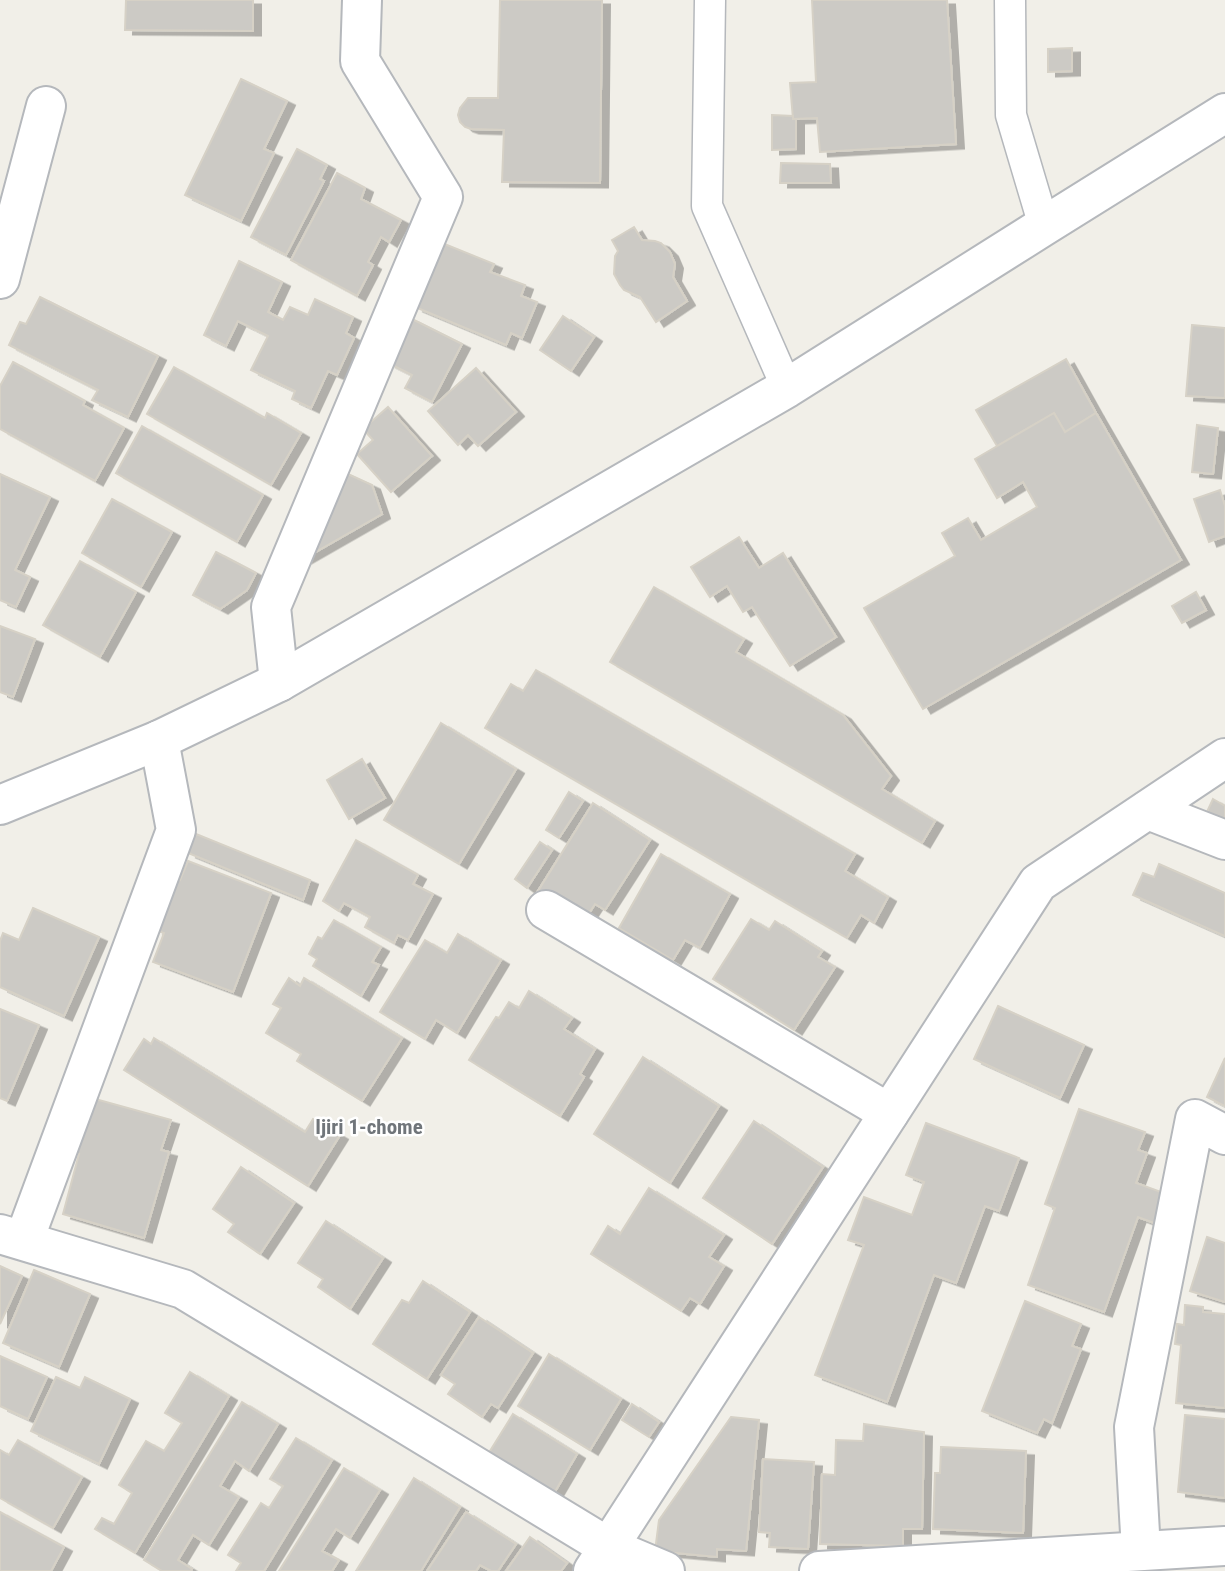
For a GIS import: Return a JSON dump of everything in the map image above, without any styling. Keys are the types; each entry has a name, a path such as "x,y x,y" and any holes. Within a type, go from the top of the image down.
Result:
{"street":[{"path":"279,682 271,607 443,197 360,61 362,0"},
{"path":"0,279 46,106"},
{"path":"0,805 159,740 279,682 787,388 1225,113"},
{"path":"159,740 176,830 12,1237 183,1289 601,1559 665,1571"},
{"path":"601,1559 1038,883 1225,758"},
{"path":"1148,810 1225,840"},
{"path":"546,910 890,1113"},
{"path":"1141,1552 1134,1427 1195,1119 1225,1135"},
{"path":"819,1571 1225,1546"}],"lane":[{"path":"710,0 707,206 787,388"},
{"path":"1010,0 1011,115 1044,226"}],"building":[{"path":"126,0 253,0 253,31 125,30"},
{"path":"500,0 602,0 600,183 502,182 504,130 471,129 460,122 460,108 468,98 498,98"},
{"path":"812,0 947,0 956,144 820,152 817,118 793,119 790,83 816,82"},
{"path":"1072,48 1072,71 1048,72 1048,49"},
{"path":"241,79 287,101 264,149 274,153 241,221 185,195"},
{"path":"772,115 793,116 793,119 796,119 796,149 772,150"},
{"path":"297,149 327,165 320,179 324,181 286,255 251,237"},
{"path":"781,163 830,164 831,183 780,183"},
{"path":"337,173 365,188 361,199 401,220 389,242 381,237 368,262 373,265 357,296 291,260"},
{"path":"634,227 642,240 661,243 670,252 675,264 673,277 687,301 656,322 640,297 624,290 614,274 618,251 612,240"},
{"path":"442,243 494,264 490,272 525,285 521,296 537,302 522,338 511,333 506,345 415,307"},
{"path":"239,261 282,282 268,312 283,320 290,307 308,315 315,299 353,317 346,333 354,338 337,375 328,371 311,408 292,399 295,391 251,370 268,336 238,321 226,346 204,335"},
{"path":"40,297 158,356 128,417 92,400 98,390 9,345 20,322 26,324"},
{"path":"563,316 594,337 571,371 540,350"},
{"path":"410,318 462,344 432,402 405,388 412,375 388,363"},
{"path":"1192,325 1225,328 1225,398 1186,396"},
{"path":"1066,359 1096,413 1065,432 1054,413 997,446 976,410"},
{"path":"13,362 85,401 83,405 124,428 95,481 0,429 0,386"},
{"path":"174,367 265,418 267,413 301,433 271,485 147,414"},
{"path":"476,368 516,412 478,446 468,435 458,445 428,411"},
{"path":"388,407 432,456 391,492 357,454 373,440 363,429"},
{"path":"1054,413 1065,432 1096,413 1181,560 923,709 864,608 955,556 942,533 968,518 981,540 1037,507 1023,482 997,498 975,459"},
{"path":"1197,425 1218,428 1213,474 1192,472"},
{"path":"142,426 263,495 237,542 116,473"},
{"path":"337,469 372,485 382,514 305,558"},
{"path":"0,474 50,497 15,570 30,577 16,607 0,600"},
{"path":"1220,490 1225,506 1225,536 1209,542 1194,499"},
{"path":"112,499 172,532 141,587 82,553"},
{"path":"739,537 759,568 783,553 836,637 790,666 752,607 743,612 727,586 710,597 691,567"},
{"path":"216,552 256,573 247,590 220,609 193,595"},
{"path":"80,561 136,592 100,657 43,625"},
{"path":"654,587 744,639 736,652 843,715 891,776 882,789 935,821 922,843 610,662"},
{"path":"1196,592 1206,610 1182,623 1172,606"},
{"path":"0,626 35,639 13,697 0,692"},
{"path":"536,670 855,854 845,871 888,897 874,923 861,915 847,938 485,728 511,684 523,691"},
{"path":"441,723 516,769 459,864 384,820"},
{"path":"362,759 385,798 349,819 327,780"},
{"path":"569,792 583,801 559,838 546,830"},
{"path":"1213,799 1225,806 1225,827 1205,816"},
{"path":"593,803 650,840 605,910 595,904 584,921 538,891"},
{"path":"196,834 310,880 303,900 188,853"},
{"path":"356,840 418,875 413,884 433,894 408,940 398,935 394,943 365,927 370,917 344,903 339,911 323,901"},
{"path":"540,842 552,850 527,888 515,879"},
{"path":"661,854 730,894 700,948 685,940 673,960 619,928"},
{"path":"188,861 271,893 233,992 153,962 164,933 155,930 175,879 180,880"},
{"path":"1159,864 1225,893 1225,936 1133,895 1143,873 1154,877"},
{"path":"33,908 99,937 64,1016 0,987 0,941 3,933 19,940"},
{"path":"751,919 769,930 775,921 822,951 818,957 835,967 794,1030 713,979"},
{"path":"334,920 381,947 372,962 379,965 361,996 313,966 317,959 309,954 318,937 322,939"},
{"path":"458,934 501,960 457,1033 436,1020 425,1039 380,1012 425,940 447,953"},
{"path":"289,978 300,986 304,978 402,1038 362,1101 297,1061 301,1054 266,1033 281,1008 273,1004"},
{"path":"529,991 572,1018 564,1029 595,1049 580,1074 584,1077 560,1116 469,1060 496,1017 499,1018 509,1002 519,1008"},
{"path":"998,1006 1084,1045 1060,1098 974,1059"},
{"path":"0,1009 39,1025 7,1101 0,1098"},
{"path":"154,1038 305,1132 313,1119 340,1135 308,1186 124,1070 144,1039 151,1044"},
{"path":"643,1057 719,1106 670,1183 594,1134"},
{"path":"1225,1058 1225,1106 1207,1097"},
{"path":"88,1097 171,1120 161,1150 169,1152 144,1238 63,1214 79,1154 73,1152"},
{"path":"1079,1109 1145,1132 1138,1150 1147,1153 1136,1183 1164,1193 1154,1223 1138,1217 1104,1312 1028,1285 1055,1208 1045,1204"},
{"path":"754,1121 823,1167 772,1244 703,1198"},
{"path":"926,1123 1019,1158 999,1211 985,1206 956,1283 934,1275 887,1402 815,1375 864,1245 848,1240 864,1197 912,1215 924,1182 906,1175"},
{"path":"241,1167 294,1203 260,1254 228,1232 234,1224 213,1209"},
{"path":"649,1188 724,1235 709,1257 724,1266 700,1304 690,1298 681,1311 591,1254 608,1226 620,1234"},
{"path":"326,1221 383,1258 350,1309 318,1287 323,1279 298,1263"},
{"path":"1207,1237 1225,1243 1225,1302 1190,1291"},
{"path":"0,1266 22,1276 0,1324"},
{"path":"34,1270 90,1294 59,1367 3,1343"},
{"path":"423,1281 470,1312 427,1379 373,1344 402,1300 409,1303"},
{"path":"1025,1301 1081,1324 1072,1346 1081,1349 1052,1423 1044,1419 1037,1433 982,1411"},
{"path":"1185,1305 1203,1307 1203,1312 1225,1314 1225,1408 1176,1403 1181,1345 1175,1344 1177,1324 1184,1325"},
{"path":"479,1317 533,1353 498,1408 491,1404 482,1417 448,1394 455,1384 441,1375"},
{"path":"549,1354 621,1399 590,1450 518,1406"},
{"path":"0,1356 47,1377 28,1419 0,1406"},
{"path":"190,1372 229,1396 135,1553 95,1529 102,1518 114,1524 132,1493 119,1485 146,1441 164,1451 182,1423 165,1413"},
{"path":"56,1377 80,1388 85,1377 130,1399 99,1464 31,1431"},
{"path":"242,1402 278,1424 249,1471 235,1461 220,1486 239,1497 209,1545 193,1535 178,1560 192,1569 191,1571 162,1571 144,1560"},
{"path":"632,1404 659,1422 649,1437 622,1420"},
{"path":"513,1414 577,1454 550,1500 485,1459"},
{"path":"1185,1415 1225,1419 1225,1498 1178,1492"},
{"path":"731,1417 759,1420 746,1551 717,1549 717,1557 655,1551 659,1520"},
{"path":"864,1424 924,1432 922,1529 903,1529 903,1546 820,1544 822,1474 835,1475 836,1440 863,1441"},
{"path":"296,1438 332,1460 264,1571 236,1571 241,1563 228,1555 261,1503 269,1508 283,1486 270,1479"},
{"path":"18,1440 82,1477 53,1528 0,1498 0,1450 9,1455"},
{"path":"941,1447 1026,1451 1023,1533 933,1529 935,1473 940,1473"},
{"path":"763,1459 814,1462 808,1549 769,1547 770,1533 759,1532"},
{"path":"344,1468 380,1490 350,1538 336,1529 322,1551 339,1560 332,1571 279,1571"},
{"path":"414,1478 460,1507 421,1571 356,1571"},
{"path":"0,1512 64,1547 51,1571 0,1571"},
{"path":"466,1512 516,1544 498,1571 491,1571 480,1565 476,1571 427,1571"},
{"path":"530,1537 567,1563 561,1571 506,1571"}],"district":[{"name":"Ijiri 1-chome","path":"369,1127"}]}
